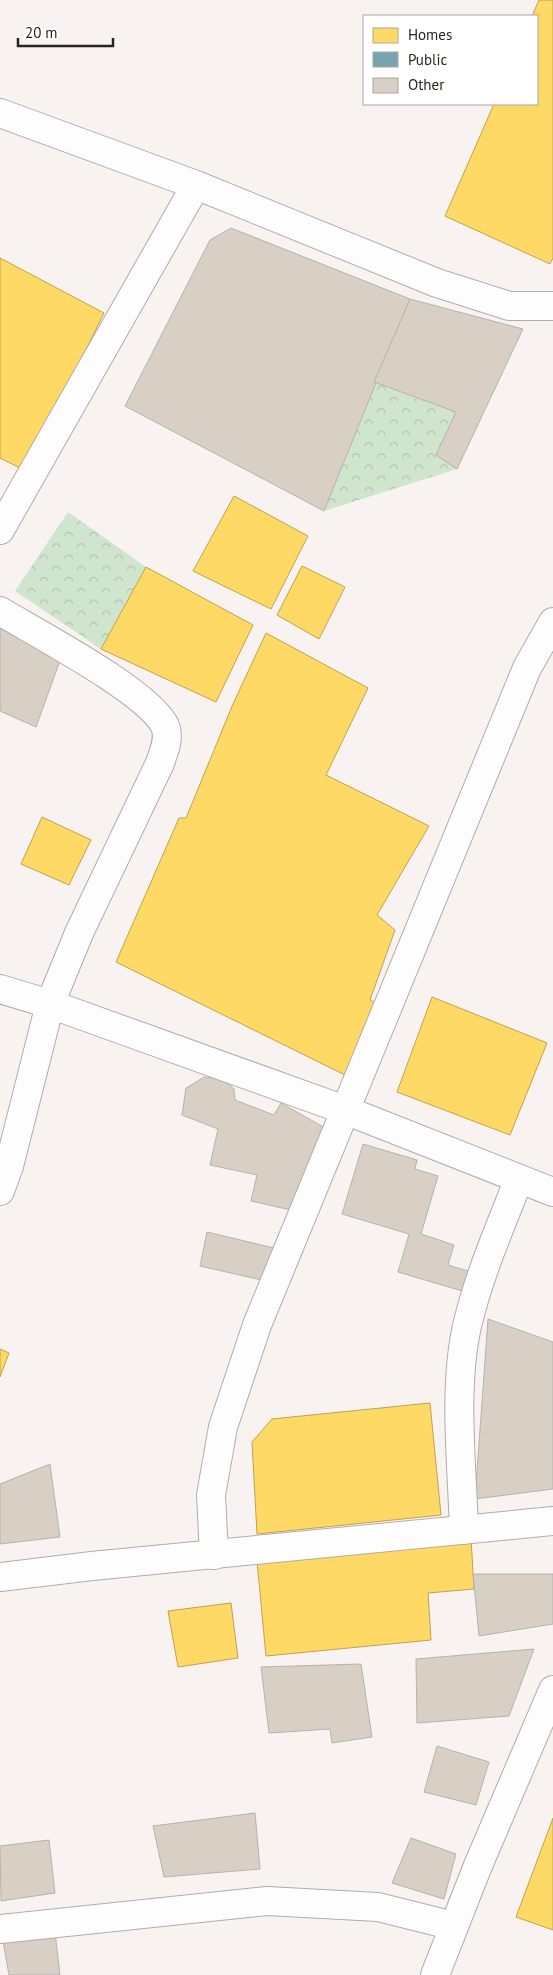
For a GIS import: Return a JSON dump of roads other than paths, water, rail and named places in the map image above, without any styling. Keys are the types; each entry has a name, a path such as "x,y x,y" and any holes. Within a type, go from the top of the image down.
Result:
{"street":[{"path":"0,113 196,186 475,296 508,306 553,306"},
{"path":"0,530 196,186"},
{"path":"0,611 125,687 157,714 165,727 167,735 166,746 160,763 79,933 50,1004 5,1164 0,1190"},
{"path":"214,1555 212,1495 223,1427 257,1325 527,668 553,622"},
{"path":"0,988 50,1004 345,1110 553,1192"},
{"path":"464,1530 460,1389 467,1327 488,1256 519,1179"},
{"path":"0,1577 92,1566 553,1521"},
{"path":"435,1975 553,1690"},
{"path":"0,1929 268,1901 378,1907 454,1926"}]}
